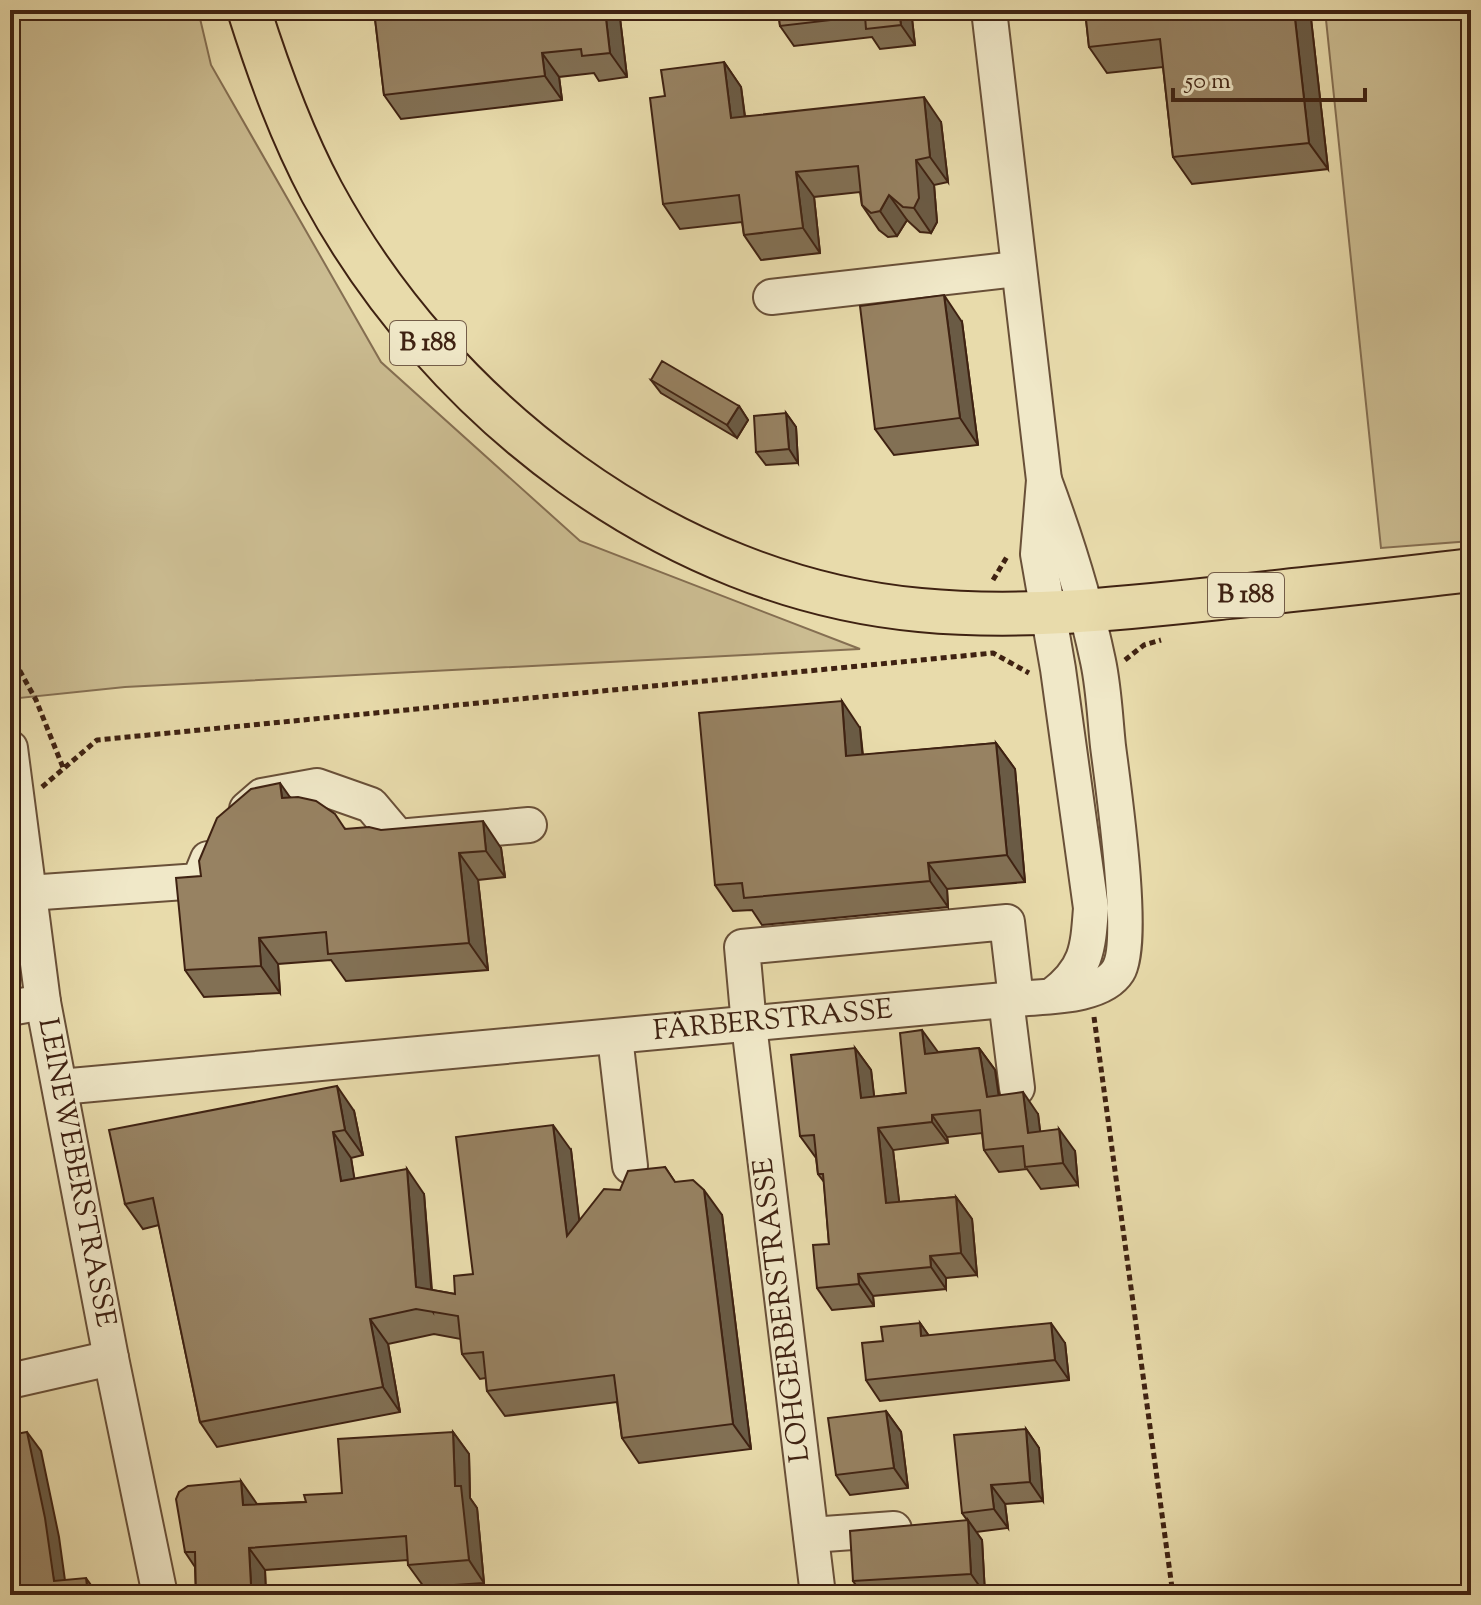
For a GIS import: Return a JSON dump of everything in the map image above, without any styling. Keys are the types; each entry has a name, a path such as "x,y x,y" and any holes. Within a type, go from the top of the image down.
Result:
{"main road":[{"name":"B 188","path":"249,10 279,99 299,146 329,204 377,279 408,320 478,396 556,462 642,519 688,543 735,564 806,589 918,610 1066,612 1140,607 1471,570"}],"street":[{"path":"989,10 1044,480 1038,554 1100,677 1120,852 1125,932 1119,969 1107,984 1090,990"},
{"path":"771,297 1017,269"},
{"path":"1053,995 1073,980 1081,966 1090,929 1091,908 1058,669 1066,612"},
{"name":"LEINEWEBERSTRASSE","path":"10,748 43,1002 160,1595"},
{"path":"28,893 199,881 219,832 262,796 317,786 371,805 398,837 529,825"},
{"name":"LOHGERBERSTRASSE","path":"818,1595 742,947 1007,922 1011,999"},
{"name":"FÄRBERSTRASSE","path":"60,1087 749,1025 1090,990"},
{"path":"1011,999 1017,1088"},
{"path":"10,1008 43,1002"},
{"path":"615,1037 630,1166"},
{"path":"10,1381 111,1358"},
{"path":"811,1535 927,1526"}],"path":[{"path":"1123,662 1144,645"},
{"path":"10,653 36,700 64,770"},
{"path":"15,789 44,787 97,740 993,653 1026,673"},
{"path":"1090,990 1173,1595"}],"shaded area":[{"path":"10,10 198,10 211,65 381,362 580,541 860,649 125,687 10,699"},
{"path":"1325,10 1471,10 1471,541 1381,548"}],"building":[{"path":"374,10 605,10 610,53 582,56 581,49 542,53 545,76 384,95"},
{"path":"778,10 899,10 901,25 866,29 865,16 780,26"},
{"path":"1085,10 1294,10 1309,143 1173,157 1160,39 1089,47"},
{"path":"724,62 731,118 924,97 930,157 916,160 919,198 914,208 903,207 889,195 880,211 871,213 862,205 858,166 796,172 803,228 744,235 739,195 663,204 650,98 665,96 661,70"},
{"path":"944,295 960,418 875,429 860,306"},
{"path":"662,361 739,406 727,425 651,380"},
{"path":"786,413 789,449 756,452 754,416"},
{"path":"842,701 846,756 996,743 1007,855 928,863 930,881 744,898 742,883 715,885 699,713"},
{"path":"280,783 282,798 298,797 316,801 335,814 345,829 369,827 381,830 483,821 486,851 459,853 469,943 328,954 326,932 259,938 261,966 185,970 176,878 201,876 199,861 217,818 251,789"},
{"path":"922,1030 925,1054 979,1048 987,1097 1023,1092 1028,1133 1059,1129 1063,1163 1025,1167 1023,1146 984,1150 980,1110 932,1115 932,1122 878,1128 886,1203 956,1197 961,1253 930,1256 931,1267 858,1274 859,1284 817,1288 813,1245 829,1244 823,1174 818,1174 814,1135 800,1136 791,1055 855,1048 861,1098 906,1093 900,1033"},
{"path":"337,1086 345,1130 333,1132 341,1181 407,1169 416,1287 455,1294 454,1276 473,1274 456,1137 553,1125 567,1236 604,1189 620,1190 628,1171 665,1167 675,1182 693,1180 704,1190 733,1424 622,1438 614,1375 487,1391 483,1352 462,1354 458,1316 416,1309 370,1319 383,1387 200,1422 153,1198 125,1204 109,1130"},
{"path":"920,1323 921,1336 1051,1323 1055,1360 866,1380 862,1343 883,1341 881,1327"},
{"path":"886,1411 894,1468 836,1475 828,1418"},
{"path":"1026,1429 1030,1482 991,1485 994,1509 962,1513 954,1435"},
{"path":"27,1432 54,1581 86,1578 88,1595 10,1595 10,1435"},
{"path":"453,1432 455,1486 461,1486 469,1560 408,1565 406,1536 249,1548 251,1585 242,1586 242,1595 196,1595 195,1552 185,1552 176,1499 179,1492 188,1486 241,1481 243,1505 306,1502 304,1495 342,1493 338,1439"},
{"path":"968,1520 971,1574 853,1581 850,1531"}]}
